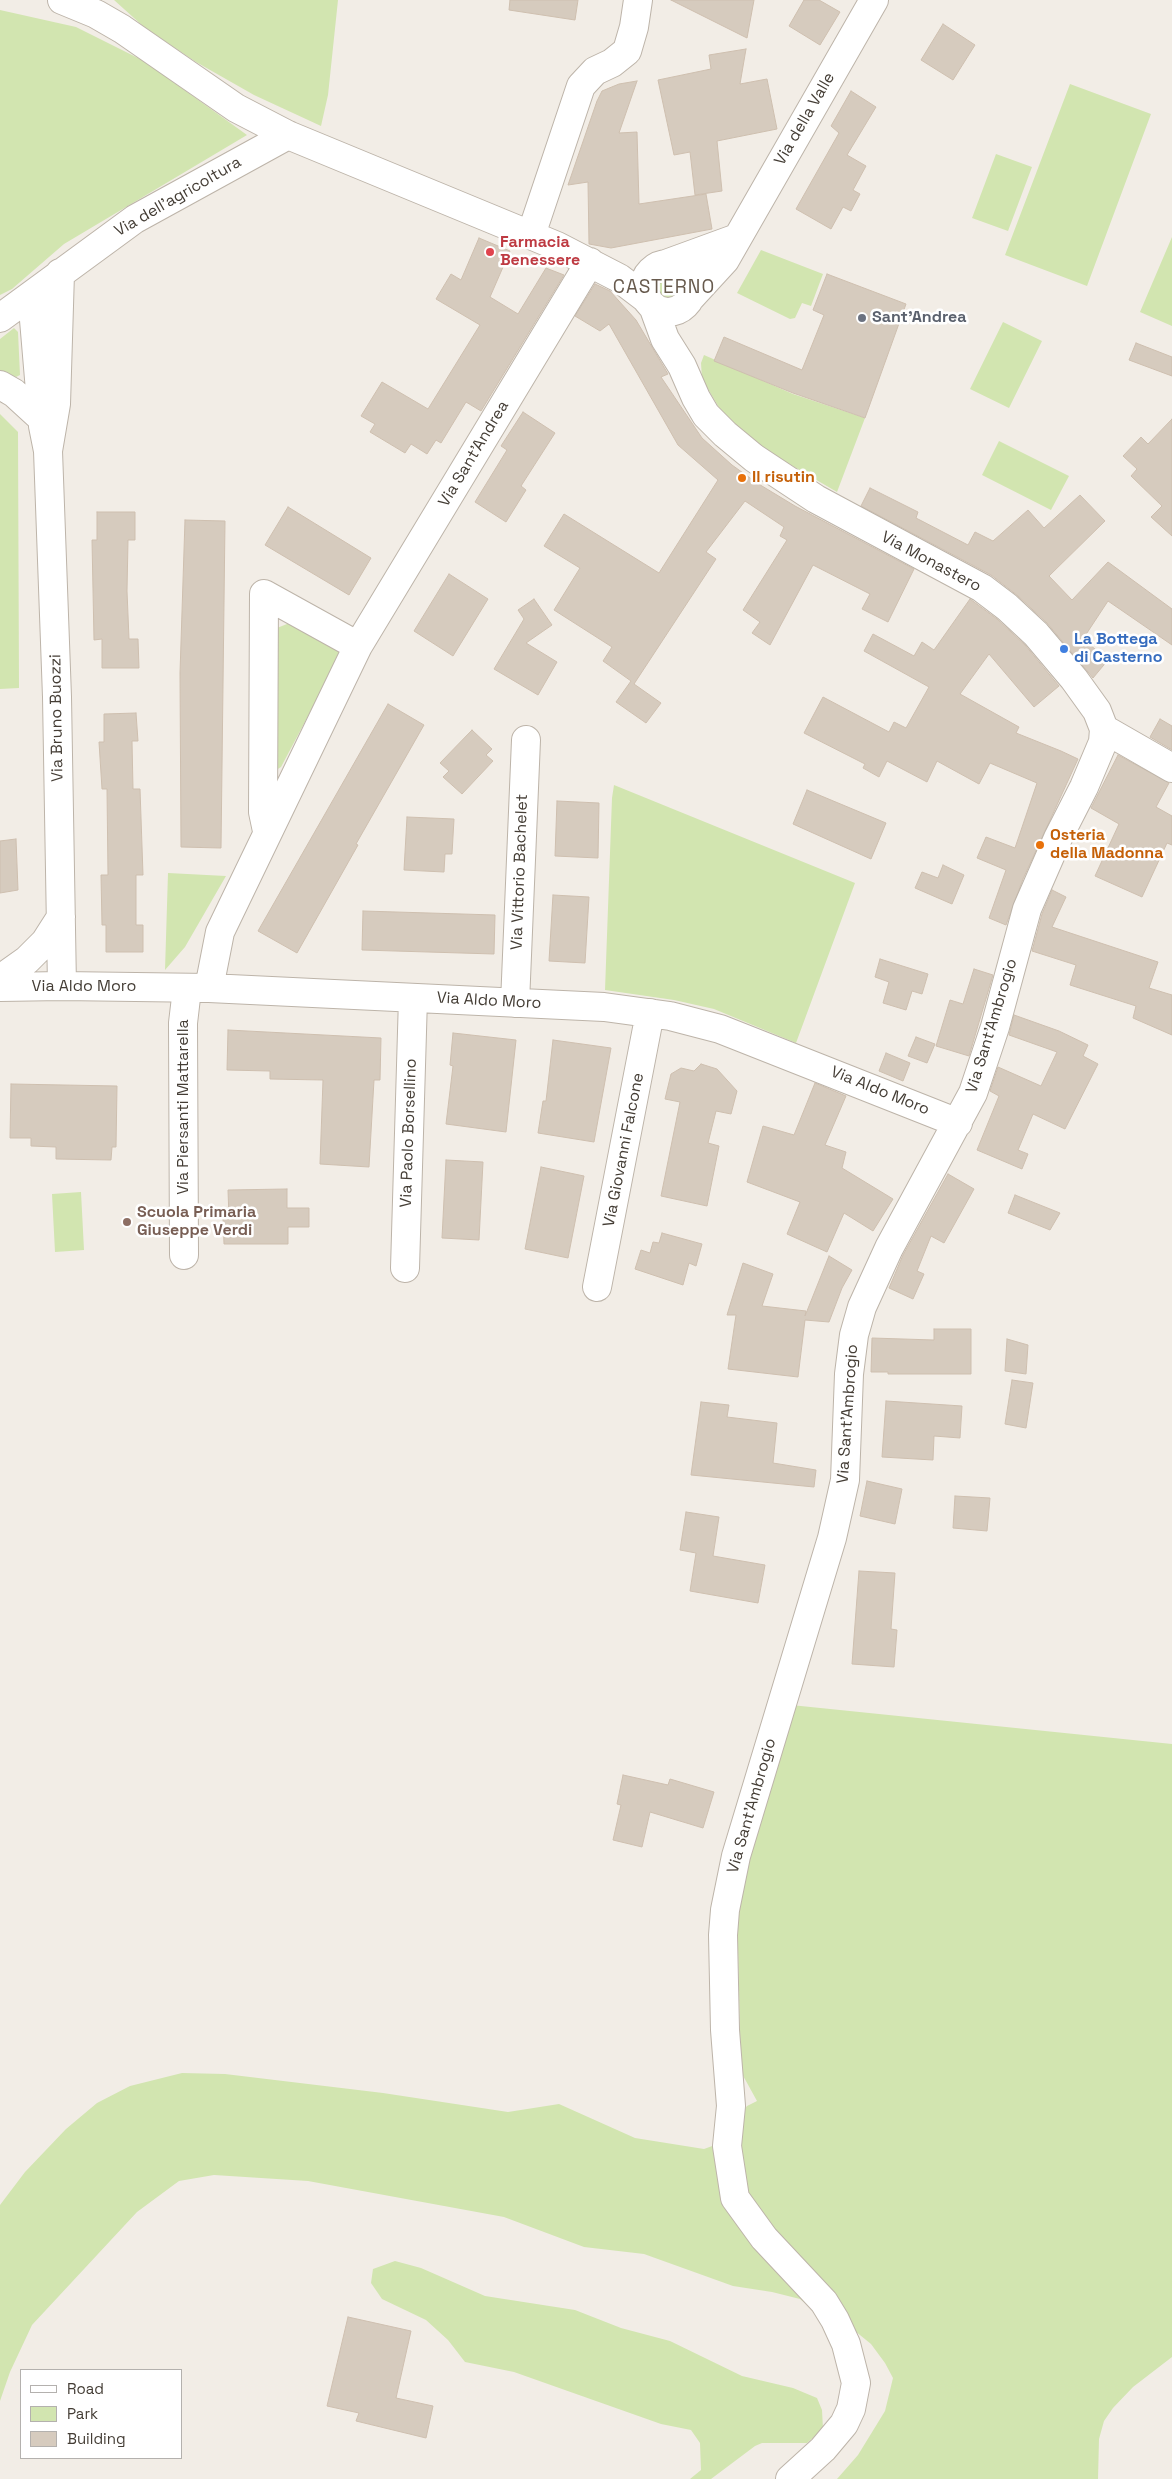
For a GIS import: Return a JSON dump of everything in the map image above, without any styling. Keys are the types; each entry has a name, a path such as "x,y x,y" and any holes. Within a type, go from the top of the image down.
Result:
{"street":[{"path":"62,0 96,14 122,29 236,108 288,135 531,235 590,262 619,278 659,310 674,311 689,301"},
{"path":"531,235 582,86 596,71 612,63 626,51 634,27 638,0"},
{"name":"Via della Valle","path":"689,301 725,260 874,0"},
{"name":"Via dell'agricoltura","path":"0,318 135,219 288,135"},
{"path":"650,303 645,293 646,278 659,266 736,238"},
{"path":"590,262 678,266 689,275 692,290 689,301 682,366"},
{"name":"Via Sant'Andrea","path":"198,988 220,932 267,831 358,646 590,262"},
{"name":"Via Bruno Buozzi","path":"48,433 56,404 60,273"},
{"name":"Via Bruno Buozzi","path":"32,296 48,433 57,697 62,986"},
{"name":"Via Monastero","path":"650,303 665,339 682,366 696,398 706,415 725,434 754,458 816,500 982,588 1007,607 1036,634 1074,679 1097,711 1104,729"},
{"path":"0,385 14,393 48,433"},
{"path":"267,831 263,812 264,594 358,646"},
{"path":"1104,729 1172,768"},
{"name":"Via Sant'Ambrogio","path":"790,2479 823,2449 844,2424 851,2409 856,2383 846,2344 824,2302 764,2238 735,2198 727,2146 731,2106 725,2030 722,1935 725,1910 736,1856 832,1538 845,1480 849,1374 854,1335 862,1307 889,1248 973,1093 995,1027 1027,909 1058,838 1084,787 1103,742 1104,729"},
{"name":"Via Vittorio Bachelet","path":"515,1003 526,740"},
{"path":"0,979 27,960 45,942 61,917"},
{"name":"Via Aldo Moro","path":"0,987 198,988 604,1007 650,1013 720,1028 958,1123"},
{"name":"Via Piersanti Mattarella","path":"184,1255 183,1023 198,988"},
{"name":"Via Paolo Borsellino","path":"405,1268 413,998"},
{"name":"Via Giovanni Falcone","path":"597,1287 650,1013"}],"green space":[{"path":"114,0 338,0 328,95 321,126 254,95 196,62 144,27"},
{"path":"0,10 76,27 144,61 247,135 64,244 12,289 0,295"},
{"path":"1070,84 1151,114 1087,286 1005,255"},
{"path":"996,154 1032,167 1008,231 972,218"},
{"path":"1172,237 1172,326 1140,312"},
{"path":"761,250 823,274 811,306 802,303 795,318 790,319 737,293"},
{"path":"669,274 679,278 683,288 679,298 669,302 659,298 655,288 659,278"},
{"path":"1003,322 1042,341 1009,408 970,389"},
{"path":"14,328 18,332 20,375 16,377 0,371 0,339"},
{"path":"704,355 793,394 865,418 837,492 755,444 738,429 721,411 702,379 701,363"},
{"path":"0,414 18,432 19,688 0,689"},
{"path":"999,441 1069,476 1051,510 982,475"},
{"path":"292,622 340,645 341,654 281,767 273,772 272,630"},
{"path":"614,785 855,883 796,1043 714,1009 674,1000 605,990"},
{"path":"168,873 226,876 185,947 165,970"},
{"path":"81,1192 84,1250 55,1252 52,1194"},
{"path":"791,1705 1172,1744 1172,2357 1133,2387 1113,2408 1104,2421 1099,2439 1098,2479 837,2479 858,2455 885,2411 893,2378 871,2344 855,2331 815,2311 800,2299 772,2292 733,2286 644,2254 584,2247 504,2217 308,2181 214,2175 179,2181 137,2212 32,2325 10,2372 0,2401 0,2205 25,2172 66,2129 97,2103 130,2086 182,2073 225,2074 383,2093 508,2112 559,2104 635,2138 704,2149 715,2145 747,2106 757,2101 741,2072 737,1908"},
{"path":"395,2261 421,2268 485,2296 575,2310 621,2328 670,2341 742,2376 793,2388 817,2398 822,2410 823,2429 807,2443 762,2443 755,2446 711,2479 690,2479 701,2470 700,2443 691,2430 661,2424 514,2372 465,2362 448,2340 426,2320 382,2299 371,2283 373,2269"}],"building":[{"path":"510,0 578,0 575,20 509,10"},
{"path":"671,0 754,0 747,38"},
{"path":"804,0 819,0 840,12 820,45 789,26"},
{"path":"943,24 975,45 953,80 921,60"},
{"path":"746,49 740,84 767,79 777,129 717,141 722,191 695,195 690,152 674,155 658,80 711,69 709,55"},
{"path":"637,81 619,133 637,132 639,204 706,194 712,229 611,248 589,244 588,182 568,185 602,91 619,84"},
{"path":"851,91 876,107 847,155 866,166 853,190 860,194 851,211 843,207 831,229 796,209 839,133 831,126"},
{"path":"479,238 510,251 490,297 518,314 546,268 564,275 481,411 466,402 441,443 436,440 427,454 411,444 405,453 370,432 375,424 361,416 382,382 428,409 480,325 436,299 451,274 461,280"},
{"path":"827,274 906,304 865,418 793,393 714,361 724,337 802,370 824,315 813,310"},
{"path":"595,284 610,291 636,320 668,374 661,377 702,438 732,465 795,506 914,569 888,622 862,609 870,594 813,565 770,645 752,633 760,622 743,610 787,540 780,536 784,527 745,501 706,552 716,559 634,684 661,703 646,723 616,702 631,681 603,661 612,647 554,610 580,568 544,546 564,514 659,573 718,480 678,445 609,324 600,331 575,316"},
{"path":"1136,343 1172,357 1172,376 1129,360"},
{"path":"523,412 555,433 521,486 526,490 506,522 475,502 507,450 501,446"},
{"path":"1172,419 1172,536 1151,517 1162,506 1131,476 1137,469 1123,456 1141,437 1148,444"},
{"path":"870,488 918,512 916,518 968,545 975,532 993,541 1028,510 1044,528 1080,495 1105,521 1049,576 1072,600 1108,562 1172,609 1172,645 1108,601 1083,639 1108,660 1093,678 1047,623 1018,596 991,575 861,506"},
{"path":"288,507 371,558 349,595 265,545"},
{"path":"97,512 135,512 135,540 128,540 127,591 129,639 138,639 139,668 102,668 102,639 94,640 92,540 97,540"},
{"path":"185,520 225,521 221,848 181,847 180,673"},
{"path":"449,574 488,599 453,656 414,631"},
{"path":"534,599 552,625 526,643 557,662 538,695 494,669 524,619 518,610"},
{"path":"970,599 997,619 1025,645 1059,686 1034,707 989,654 960,694 1019,727 1016,733 1078,759 1023,879 1006,925 989,918 1006,870 977,858 986,837 1015,848 1037,783 990,763 979,784 937,761 927,782 887,761 879,777 863,768 865,764 804,733 823,697 889,732 894,722 906,728 929,687 864,651 873,634 914,656 922,642 934,650"},
{"path":"388,704 424,725 297,953 258,931"},
{"path":"136,713 138,741 132,741 133,789 140,789 143,875 136,875 136,925 143,925 143,952 106,952 106,925 102,925 101,875 108,875 107,789 102,789 99,742 104,742 104,714"},
{"path":"1160,719 1172,726 1172,750 1150,737"},
{"path":"472,730 492,749 486,755 493,761 462,794 443,777 449,771 440,763"},
{"path":"1118,755 1169,783 1156,807 1172,816 1172,845 1167,843 1142,897 1095,876 1119,824 1091,808"},
{"path":"807,790 886,823 871,859 793,824"},
{"path":"557,801 599,803 598,858 555,856"},
{"path":"407,817 454,819 452,854 445,854 444,872 404,870"},
{"path":"16,839 18,890 0,893 0,841"},
{"path":"943,865 964,875 952,904 915,888 922,872 938,878"},
{"path":"1052,890 1066,897 1052,927 1158,962 1149,988 1172,995 1172,1035 1133,1018 1136,1006 1070,985 1076,965 1032,951 1042,914"},
{"path":"553,895 589,897 585,963 549,961"},
{"path":"363,911 495,915 494,954 362,950"},
{"path":"880,959 928,974 922,994 912,991 906,1010 883,1003 889,982 875,977"},
{"path":"974,969 993,975 969,1056 936,1046 950,1000 963,1004"},
{"path":"1014,1015 1059,1031 1088,1045 1083,1056 1098,1064 1065,1129 1033,1114 1018,1150 1028,1154 1022,1169 977,1150 999,1096 990,1091 998,1067 1041,1086 1057,1052 1009,1035"},
{"path":"228,1030 381,1038 380,1080 374,1080 369,1167 320,1164 323,1080 270,1079 270,1071 227,1070"},
{"path":"453,1033 516,1040 506,1132 446,1124 453,1066 450,1065"},
{"path":"916,1037 935,1044 927,1063 908,1056"},
{"path":"553,1040 611,1048 594,1142 538,1133 543,1101 546,1101"},
{"path":"886,1053 910,1063 903,1081 879,1071"},
{"path":"701,1064 717,1069 737,1091 731,1114 716,1111 708,1143 719,1146 707,1206 661,1196 680,1102 665,1099 671,1074 681,1068 694,1071"},
{"path":"815,1083 846,1096 825,1145 846,1152 842,1168 893,1199 873,1231 844,1213 827,1252 787,1234 800,1202 747,1182 763,1126 794,1135"},
{"path":"11,1084 117,1086 116,1147 112,1147 111,1160 56,1159 56,1147 31,1146 31,1138 10,1138"},
{"path":"446,1160 483,1162 479,1240 442,1238"},
{"path":"541,1167 584,1176 568,1258 525,1249"},
{"path":"948,1174 974,1189 944,1243 931,1236 917,1271 924,1274 913,1299 889,1288 903,1255"},
{"path":"287,1189 287,1208 309,1208 309,1227 288,1227 288,1244 224,1244 223,1218 229,1218 228,1190"},
{"path":"1015,1195 1060,1213 1050,1230 1008,1213"},
{"path":"662,1233 702,1244 696,1266 689,1263 683,1285 635,1269 641,1250 650,1253 653,1242 659,1243"},
{"path":"829,1256 852,1270 842,1288 829,1322 805,1320 798,1377 728,1369 736,1315 727,1315 743,1263 773,1274 762,1306 806,1311 805,1316"},
{"path":"934,1329 971,1329 971,1374 888,1374 888,1372 871,1372 872,1338 934,1340"},
{"path":"1007,1339 1028,1345 1026,1374 1005,1371"},
{"path":"1012,1380 1033,1383 1026,1428 1005,1424"},
{"path":"886,1401 962,1406 960,1438 934,1436 933,1460 882,1457"},
{"path":"701,1402 729,1405 727,1417 777,1423 773,1463 816,1470 814,1487 691,1475"},
{"path":"867,1481 902,1489 895,1524 860,1516"},
{"path":"955,1496 990,1498 987,1531 953,1528"},
{"path":"686,1512 719,1517 713,1556 765,1565 758,1603 690,1591 696,1553 680,1550"},
{"path":"859,1571 895,1573 891,1629 897,1630 894,1667 852,1664"},
{"path":"623,1775 668,1785 670,1779 714,1792 703,1828 650,1812 642,1847 613,1840 621,1805 617,1804"},
{"path":"348,2317 411,2331 396,2398 433,2406 426,2438 356,2421 359,2413 327,2406"}],"place":[{"name":"Farmacia Benessere","path":"490,252"},
{"name":"Sant'Andrea","path":"862,318"},
{"name":"Il risutin","path":"742,478"},
{"name":"La Bottega di Casterno","path":"1064,649"},
{"name":"Osteria della Madonna","path":"1040,845"},
{"name":"Scuola Primaria Giuseppe Verdi","path":"127,1222"}],"district":[{"name":"CASTERNO","path":"664,288"}]}
